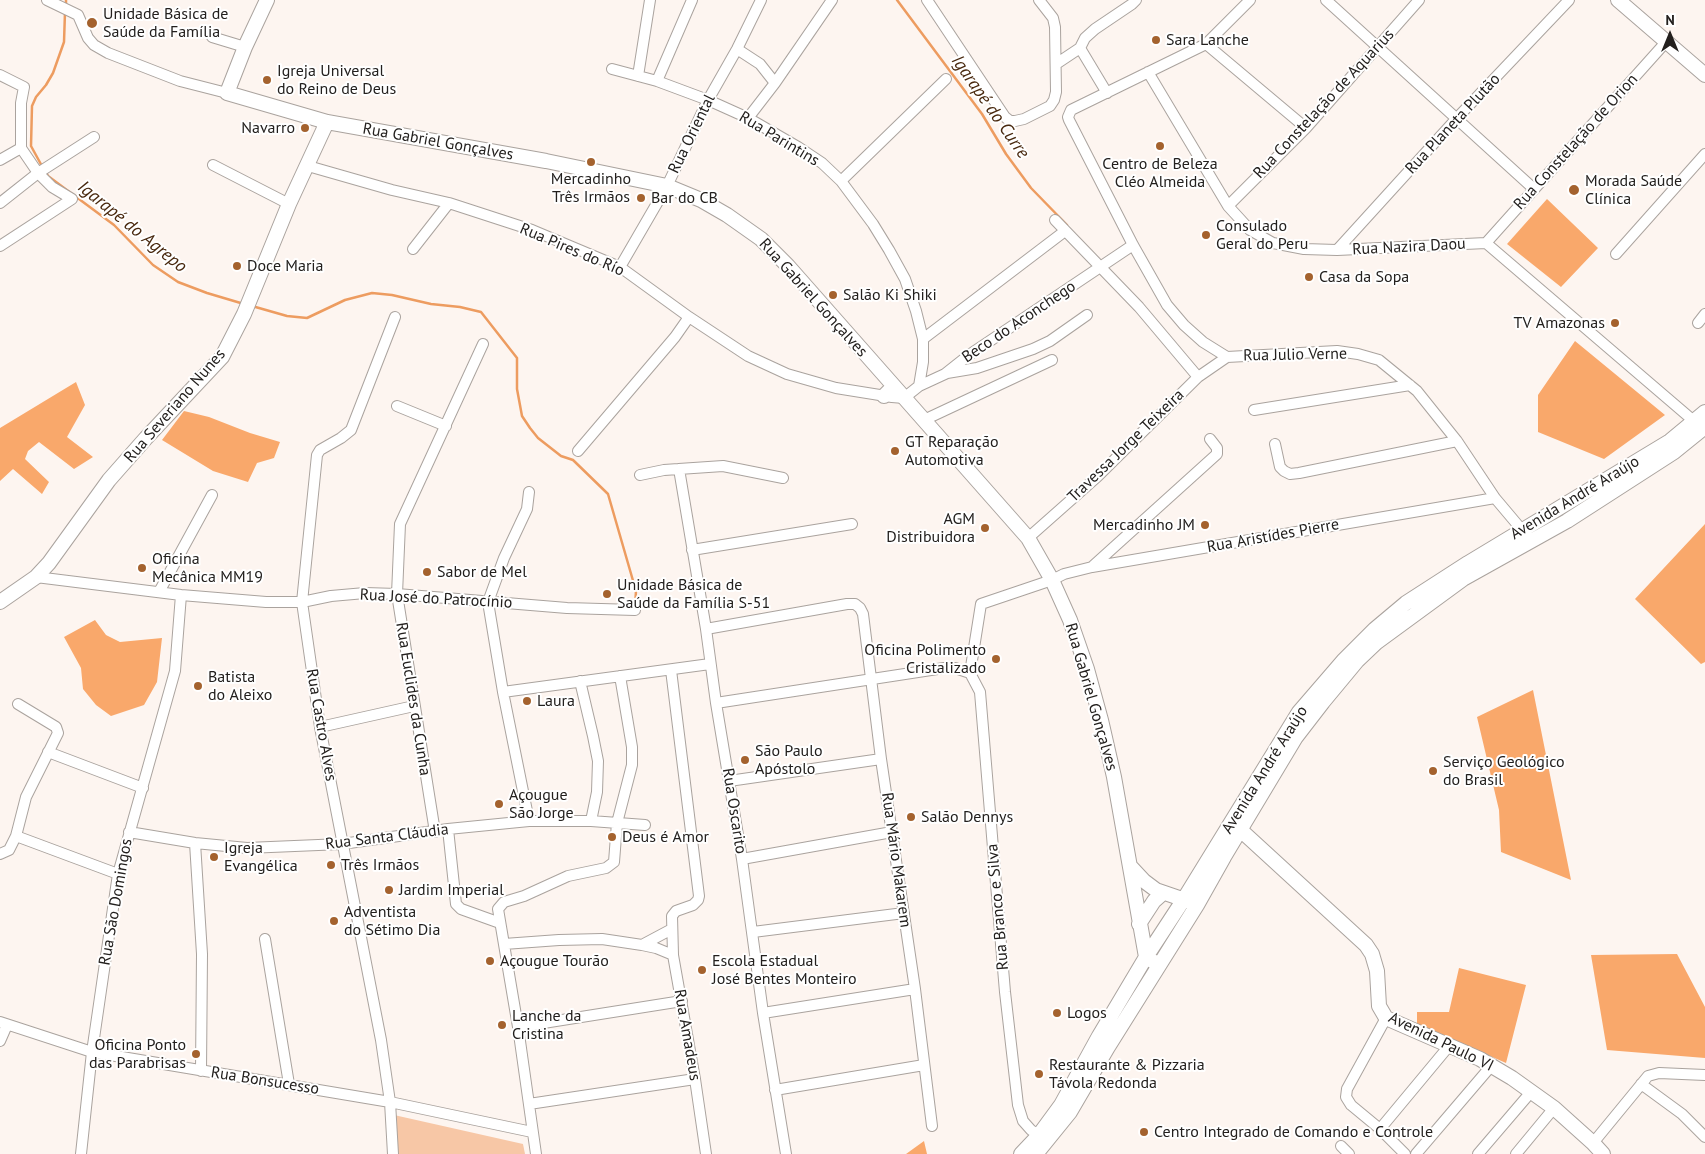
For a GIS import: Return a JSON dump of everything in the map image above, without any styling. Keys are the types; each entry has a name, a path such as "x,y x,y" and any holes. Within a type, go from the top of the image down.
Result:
{"street":[{"name":"Rua Gabriel Gonçalves","path":"47,0 72,11 80,19 85,32 94,45 108,53 180,81 327,122 546,161 667,186 701,200 721,211 761,239 788,266 889,391 904,398 1028,538 1052,580 1070,620 1087,669 1101,720 1114,777 1146,957"},
{"path":"227,93 267,0"},
{"path":"638,76 650,0"},
{"path":"657,82 692,0"},
{"name":"Rua Oriental","path":"620,267 667,186 708,100 737,49 761,0"},
{"path":"748,118 775,84 832,0"},
{"path":"927,0 1005,116 1015,121 1024,119 1050,106 1056,92 1055,27 1052,18 1039,0"},
{"path":"1056,64 1080,48 1085,38 1095,29 1136,0"},
{"path":"1080,48 1107,93 1206,44 1250,0"},
{"path":"1326,0 1534,189"},
{"name":"Rua Constelação de Aquarius","path":"1228,206 1306,128 1419,0"},
{"name":"Rua Planeta Plutão","path":"1338,250 1457,118 1569,0"},
{"path":"1625,2 1666,42 1705,75"},
{"path":"212,37 245,48"},
{"name":"Rua Constelação de Orion","path":"1486,243 1666,42"},
{"path":"1206,44 1306,128"},
{"path":"737,49 760,64 775,84"},
{"name":"Rua Parintins","path":"612,69 708,100 748,118 822,163 841,181 873,224 901,272 916,311 923,338 923,362 919,386"},
{"name":"Rua Nazira Daou","path":"1148,72 1228,206 1250,230 1273,243 1304,249 1338,250 1486,243 1702,420"},
{"path":"0,75 24,87 21,103 21,148 38,173 52,188 72,199 0,246"},
{"path":"841,181 946,80"},
{"name":"Rua Julio Verne","path":"1107,93 1071,110 1068,116 1069,120 1132,245 1168,305 1184,325 1203,342 1227,357 1337,351 1379,360 1410,385 1457,441 1495,498 1522,530"},
{"name":"Rua Severiano Nunes","path":"0,602 36,577 49,563 109,480 222,357 245,310 289,204 327,122"},
{"path":"0,202 38,173 94,137"},
{"path":"0,160 21,148"},
{"path":"1616,254 1705,154"},
{"path":"213,165 289,204"},
{"name":"Rua Pires do Río","path":"308,166 392,190 449,203 532,230 620,267 689,317 748,356 787,374 836,388 889,391"},
{"path":"413,249 449,203"},
{"path":"1055,220 1139,306 1198,378"},
{"path":"923,338 1065,231"},
{"name":"Beco do Aconchego","path":"904,398 919,386 945,374 969,355 1132,245"},
{"path":"1698,322 1705,314"},
{"path":"945,374 977,368 1033,349 1050,341 1087,315"},
{"path":"578,451 675,337 689,317"},
{"name":"Rua Castro Alves","path":"393,1154 390,1102 382,1040 320,727 302,602 317,455 320,450 351,430 395,318"},
{"name":"Rua Euclides da Cunha","path":"434,832 397,594 400,524 483,344"},
{"name":"Travessa Jorge Teixeira","path":"1028,538 1098,476 1198,378 1227,357"},
{"path":"924,420 1052,360"},
{"path":"1254,410 1410,385"},
{"path":"397,406 446,426"},
{"name":"Avenida André Araújo","path":"1036,1154 1070,1112 1159,965 1190,902 1236,826 1300,712 1343,661 1375,629 1406,603 1702,420"},
{"name":"Avenida André Araújo","path":"1236,826 1296,737 1323,702 1377,642 1463,579 1567,521 1674,452 1702,420"},
{"path":"1092,567 1217,454 1217,448 1210,439"},
{"path":"1275,444 1280,467 1290,474 1457,441"},
{"path":"640,475 679,469 723,466 783,478"},
{"name":"Rua Oscarito","path":"679,469 742,859 763,1013 786,1154"},
{"path":"529,821 503,692 488,602 504,558 526,509 530,492"},
{"path":"159,592 212,495"},
{"name":"Rua Aristídes Pierre","path":"970,673 982,604 1052,580 1064,574 1092,567 1495,498"},
{"path":"692,550 852,524"},
{"path":"49,563 59,581"},
{"name":"Rua José do Patrocínio","path":"36,577 181,595 266,602 302,602 332,596 364,593 567,608 635,610"},
{"name":"Rua São Domingos","path":"81,1154 92,1052 118,874 175,672 181,595"},
{"name":"Rua Mário Makarem","path":"706,629 847,604 855,604 863,614 881,759 915,989 932,1126"},
{"path":"503,692 710,664"},
{"path":"716,703 944,668 954,668 970,673"},
{"name":"Rua Amadeus","path":"671,670 699,896 693,905 676,911 672,916 673,956 706,1154"},
{"name":"Rua Branco e Silva","path":"970,673 980,692 1004,983 1017,1098 1023,1121 1039,1135"},
{"path":"536,1154 518,1027 498,909 504,902 524,896 568,876 611,866 614,862 616,822 632,766 632,747 620,676"},
{"path":"580,681 598,761 597,792 592,821"},
{"path":"0,854 9,850 16,836 26,797 58,733 56,726 18,704"},
{"path":"320,727 414,706"},
{"path":"48,752 143,788"},
{"path":"729,781 881,759"},
{"name":"Rua Santa Cláudia","path":"129,832 195,843 247,848 342,844 529,821 592,821 645,825"},
{"name":"Avenida Paulo VI","path":"1236,826 1366,944 1372,954 1377,971 1379,1006 1386,1018 1492,1065 1554,1108 1603,1154"},
{"path":"448,830 456,904 461,909 500,924"},
{"path":"742,859 892,832"},
{"path":"16,836 118,874"},
{"path":"195,843 202,954 201,1071"},
{"path":"1130,866 1144,881 1156,890 1190,902"},
{"path":"1139,924 1154,901 1162,893"},
{"name":"Avenida André Araújo","path":"1021,1154 1039,1135 1061,1105 1146,957 1190,902"},
{"path":"753,932 904,912"},
{"path":"642,945 672,929"},
{"path":"265,939 289,1084"},
{"path":"504,944 602,939 656,948 673,956"},
{"path":"1146,957 1159,965"},
{"path":"763,1013 915,989"},
{"path":"518,1027 682,1001"},
{"path":"1386,1018 1347,1089 1346,1098 1351,1105 1380,1129 1404,1154"},
{"path":"0,1041 4,1024"},
{"name":"Rua Bonsucesso","path":"4,1024 92,1052 390,1102 532,1132"},
{"path":"1380,1129 1449,1046"},
{"path":"1416,1154 1492,1065"},
{"path":"775,1090 924,1066"},
{"path":"1593,1143 1648,1076 1660,1073 1705,1075"},
{"path":"529,1104 695,1079"},
{"path":"1641,1084 1682,1114 1705,1137"},
{"path":"1478,1154 1530,1092"},
{"path":"1516,1154 1554,1108"},
{"path":"1341,1146 1350,1154"}],"shaded area":[{"path":"1547,199 1598,248 1561,287 1507,244"},
{"path":"1575,341 1665,415 1604,459 1538,432 1538,395"},
{"path":"76,382 85,405 67,437 93,457 74,469 39,442 28,451 25,459 49,482 42,494 13,469 0,481 0,428"},
{"path":"184,411 209,417 280,442 274,458 257,463 248,482 213,471 162,440"},
{"path":"1705,524 1705,662 1701,664 1635,599"},
{"path":"95,620 106,635 120,642 162,638 157,682 144,705 111,716 96,705 83,689 81,668 64,637"},
{"path":"1533,690 1571,880 1501,852 1499,810 1477,717"},
{"path":"1677,954 1705,1007 1705,1058 1607,1050 1591,955"},
{"path":"1459,968 1526,985 1506,1063 1417,1024 1417,1012 1449,1012"},
{"path":"394,1115 523,1144 525,1154 396,1154"},
{"path":"924,1141 927,1154 906,1154"}],"waterway":[{"name":"Igarapé do Agrepo","path":"66,0 66,7"},
{"name":"Igarapé do Curre","path":"897,0 982,114 1006,154 1031,188 1067,225"},
{"name":"Igarapé do Agrepo","path":"43,168 31,146 32,106 53,73 64,42 65,12"},
{"name":"Igarapé do Agrepo","path":"46,172 48,176 114,225 153,265 178,282 244,304"},
{"name":"Igarapé do Agrepo","path":"252,306 287,316 307,318 345,300 372,293 481,312 517,358 517,389 522,416 530,428 538,438 561,456 573,460 608,494 636,591 635,606"}],"place":[{"name":"Unidade Básica de Saúde da Família","path":"92,23"},
{"name":"Sara Lanche","path":"1156,40"},
{"name":"Igreja Universal do Reino de Deus","path":"267,80"},
{"name":"Navarro","path":"305,128"},
{"name":"Centro de Beleza Cléo Almeida","path":"1160,146"},
{"name":"Mercadinho Três Irmãos","path":"591,162"},
{"name":"Morada Saúde Clínica","path":"1574,190"},
{"name":"Bar do CB","path":"641,198"},
{"name":"Consulado Geral do Peru","path":"1206,235"},
{"name":"Doce Maria","path":"237,266"},
{"name":"Casa da Sopa","path":"1309,277"},
{"name":"Salão Ki Shiki","path":"833,295"},
{"name":"TV Amazonas","path":"1615,323"},
{"name":"GT Reparação Automotiva","path":"895,451"},
{"name":"Mercadinho JM","path":"1205,525"},
{"name":"AGM Distribuidora","path":"985,528"},
{"name":"Oficina Mecânica MM19","path":"142,568"},
{"name":"Sabor de Mel","path":"427,572"},
{"name":"Unidade Básica de Saúde da Família S-51","path":"607,594"},
{"name":"Oficina Polimento Cristalizado","path":"996,659"},
{"name":"Batista do Aleixo","path":"198,686"},
{"name":"Laura","path":"527,701"},
{"name":"São Paulo Apóstolo","path":"745,760"},
{"name":"Serviço Geológico do Brasil","path":"1433,771"},
{"name":"Açougue São Jorge","path":"499,804"},
{"name":"Salão Dennys","path":"911,817"},
{"name":"Deus é Amor","path":"612,837"},
{"name":"Igreja Evangélica","path":"214,857"},
{"name":"Três Irmãos","path":"331,865"},
{"name":"Jardim Imperial","path":"389,890"},
{"name":"Adventista do Sétimo Dia","path":"334,921"},
{"name":"Açougue Tourão","path":"490,961"},
{"name":"Escola Estadual José Bentes Monteiro","path":"702,970"},
{"name":"Logos","path":"1057,1013"},
{"name":"Lanche da Cristina","path":"502,1025"},
{"name":"Oficina Ponto das Parabrisas","path":"196,1054"},
{"name":"Restaurante & Pizzaria Távola Redonda","path":"1039,1074"},
{"name":"Centro Integrado de Comando e Controle","path":"1144,1132"}]}
